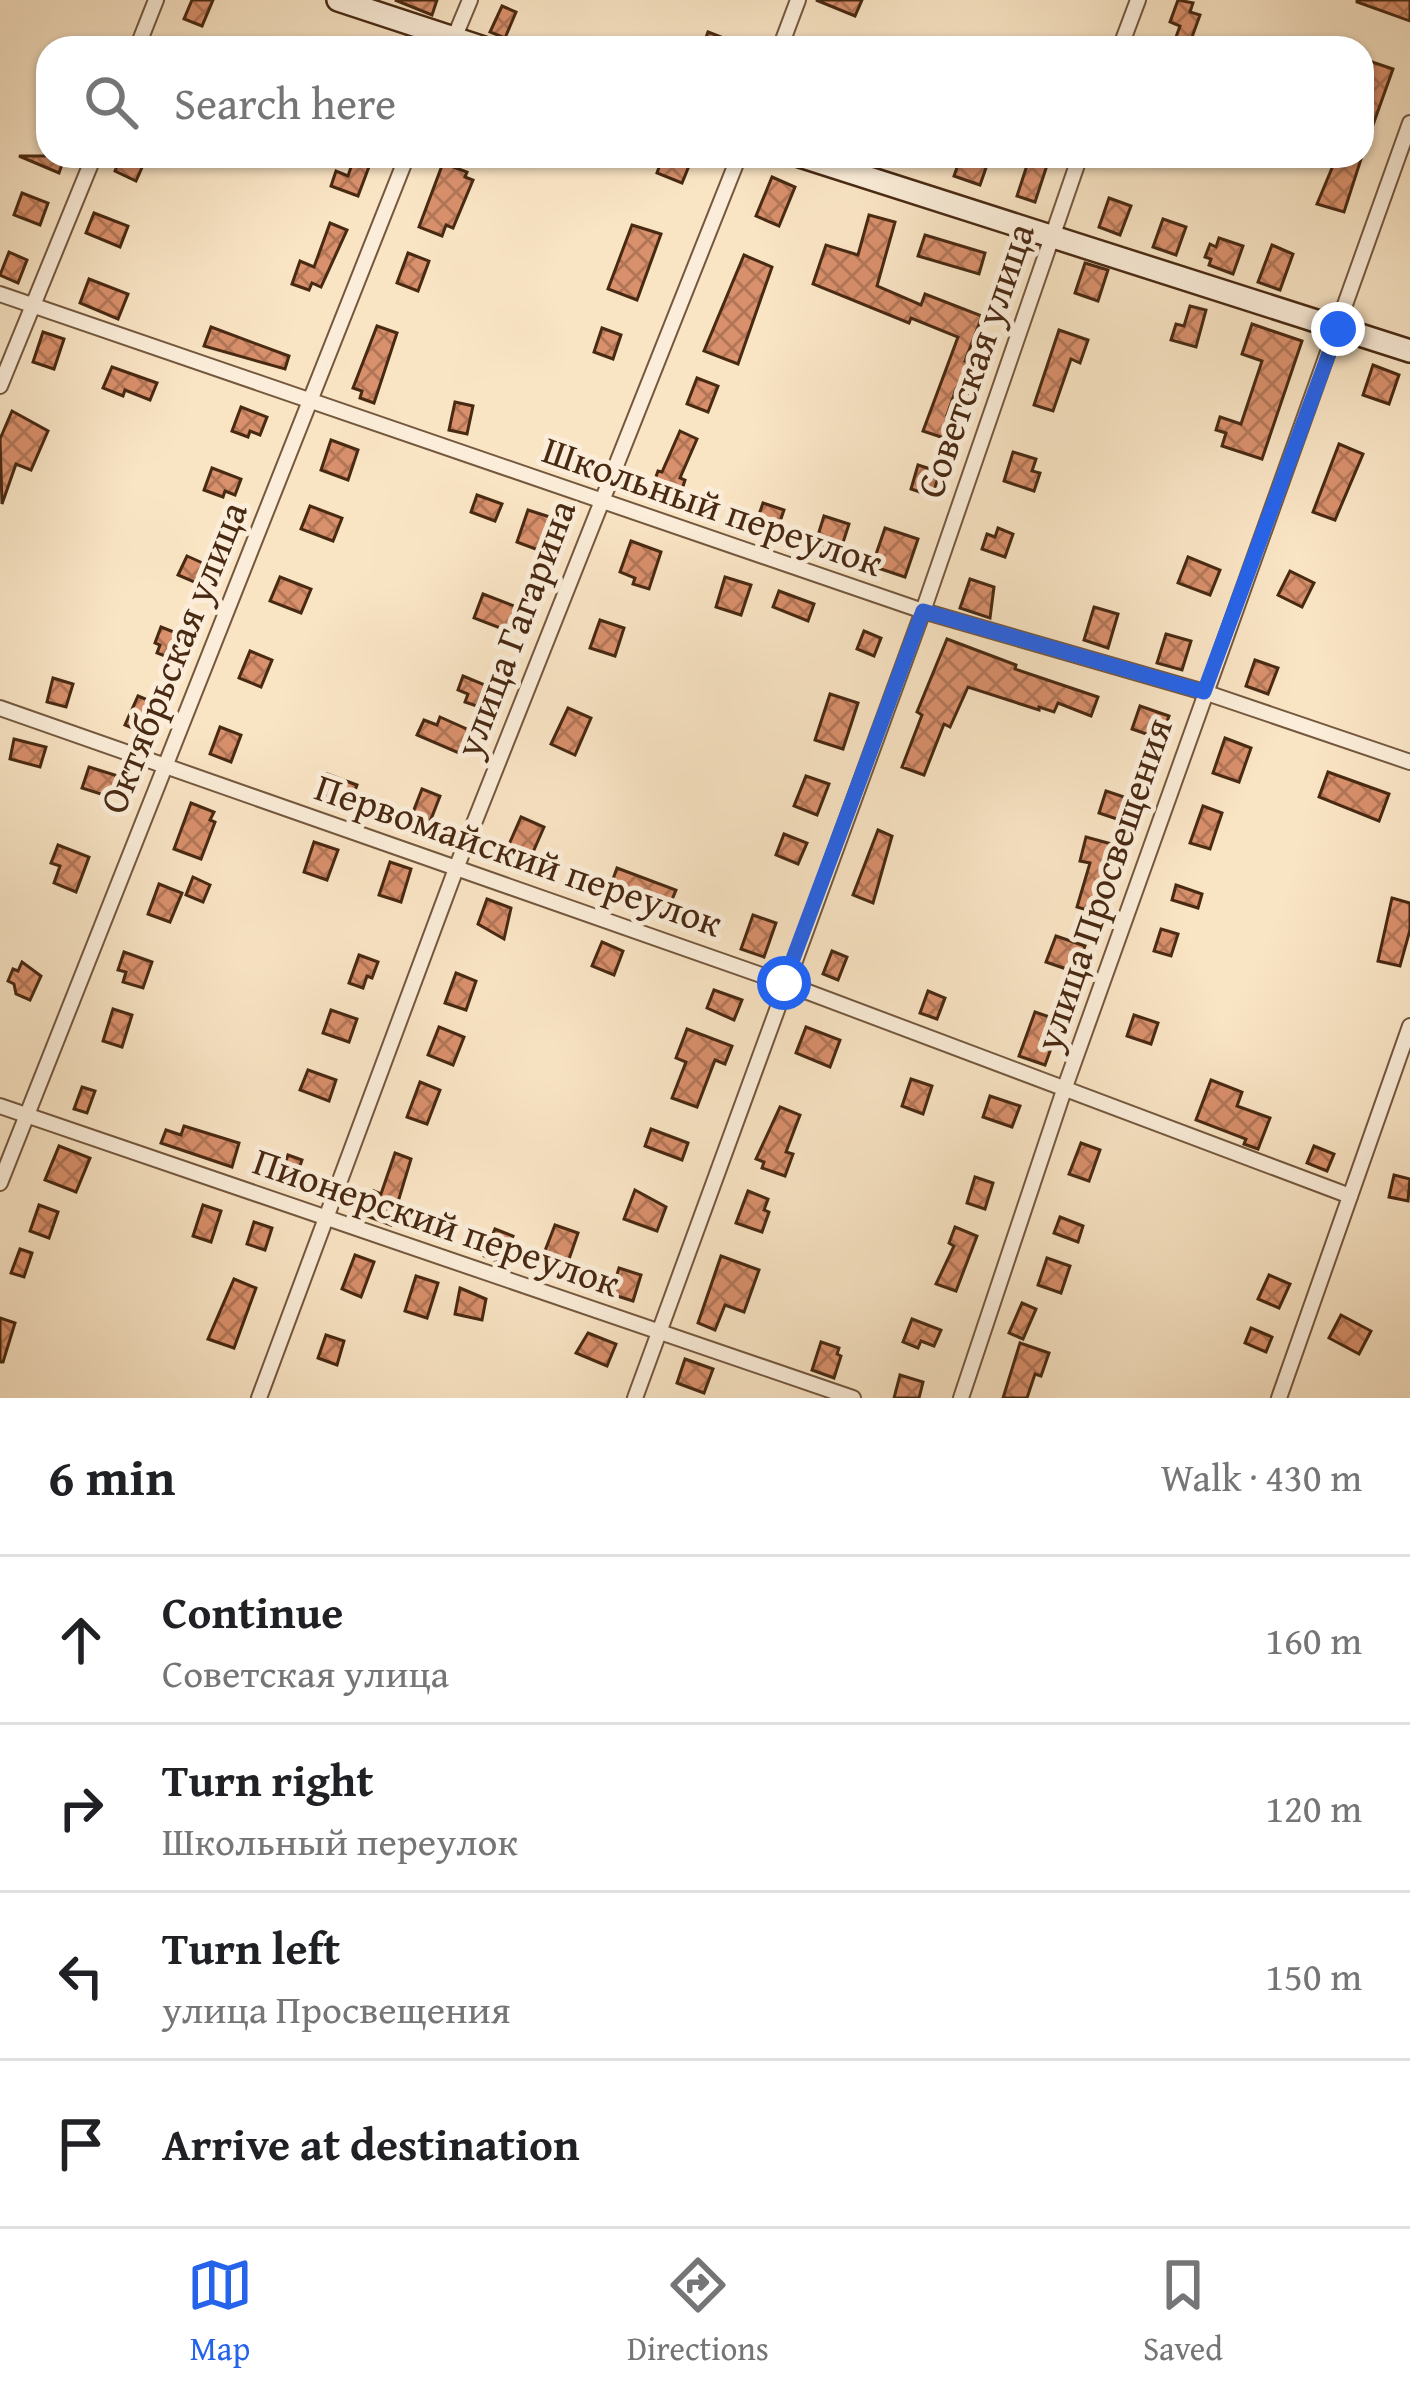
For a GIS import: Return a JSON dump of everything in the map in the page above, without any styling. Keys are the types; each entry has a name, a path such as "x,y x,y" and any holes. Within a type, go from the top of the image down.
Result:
{"street":[{"path":"142,36 156,0"},
{"path":"338,0 433,36"},
{"path":"455,36 470,0"},
{"path":"784,36 797,0"},
{"path":"1124,36 1138,0"},
{"name":"улица Просвещения","path":"961,1398 1204,692 1410,123"},
{"path":"0,386 89,168"},
{"name":"Октябрьская улица","path":"0,1183 402,168"},
{"name":"улица Гагарина","path":"260,1398 457,866 735,168"},
{"path":"838,168 1410,351"},
{"name":"Советская улица","path":"635,1398 923,611 1076,168"},
{"name":"Школьный переулок","path":"0,293 923,611 1204,692 1410,762"},
{"name":"Первомайский переулок","path":"0,708 784,983 1350,1196"},
{"path":"1279,1398 1410,1026"},
{"name":"Пионерский переулок","path":"0,1106 853,1398"}],"building":[{"path":"192,0 213,0 202,26 184,19"},
{"path":"395,0 437,0 432,15"},
{"path":"816,0 862,0 855,16"},
{"path":"1178,0 1193,3 1190,12 1200,15 1192,36 1176,36 1180,26 1170,22"},
{"path":"1410,0 1410,21 1357,2"},
{"path":"502,6 516,12 506,36 490,32"},
{"path":"1374,63 1393,69 1374,122"},
{"path":"116,168 142,168 136,181"},
{"path":"351,168 368,168 358,196 331,186 336,171 348,176"},
{"path":"441,168 467,172 465,177 473,180 453,228 446,225 442,236 419,227"},
{"path":"659,168 688,168 682,183 657,173"},
{"path":"957,168 986,168 980,185 954,176"},
{"path":"1026,168 1046,168 1035,202 1017,196"},
{"path":"1332,168 1358,168 1344,212 1317,204"},
{"path":"772,177 795,187 779,226 756,216"},
{"path":"22,193 48,203 40,225 14,215"},
{"path":"1109,198 1131,206 1120,235 1099,227"},
{"path":"94,213 128,226 120,247 86,233"},
{"path":"869,215 895,222 877,286 921,305 925,294 982,316 965,361 977,365 968,393 956,389 947,415 960,420 955,434 946,431 944,438 923,431 958,337 911,318 909,323 813,284 826,245 858,255"},
{"path":"1163,219 1186,227 1176,255 1153,247"},
{"path":"330,223 347,230 321,287 312,283 309,290 292,284 300,261 314,267"},
{"path":"632,225 661,234 637,300 608,289"},
{"path":"925,235 985,253 979,274 918,256"},
{"path":"1219,238 1243,246 1233,274 1209,265 1211,259 1205,257 1210,244 1216,247"},
{"path":"1272,245 1293,254 1280,290 1258,282"},
{"path":"9,252 27,260 18,283 0,275"},
{"path":"408,253 429,261 418,291 397,283"},
{"path":"744,255 772,267 738,364 704,351"},
{"path":"1085,263 1108,270 1098,301 1075,293"},
{"path":"89,279 128,294 118,319 80,303"},
{"path":"1190,306 1206,310 1196,347 1171,340 1176,324 1184,326"},
{"path":"1252,324 1302,341 1262,459 1222,446 1226,433 1216,430 1220,417 1241,424 1262,361 1242,354"},
{"path":"377,326 397,333 374,403 360,398 362,391 353,388"},
{"path":"211,327 289,356 285,369 204,346"},
{"path":"602,328 621,335 613,359 594,352"},
{"path":"1059,330 1088,340 1080,363 1071,359 1053,411 1034,405"},
{"path":"43,332 64,339 54,369 33,362"},
{"path":"1373,365 1399,375 1389,404 1363,395"},
{"path":"112,367 157,383 150,400 103,388"},
{"path":"697,378 718,386 708,412 687,404"},
{"path":"455,402 473,406 467,434 449,430"},
{"path":"241,407 267,417 260,435 250,431 248,437 232,431"},
{"path":"12,411 48,431 31,470 16,464 2,504 0,439"},
{"path":"680,431 697,439 680,478 685,480 676,508 648,499"},
{"path":"331,440 358,450 348,480 321,470"},
{"path":"557,443 578,451 571,468 550,459"},
{"path":"1339,444 1363,454 1335,520 1313,512"},
{"path":"1013,452 1036,459 1032,471 1040,473 1034,491 1004,481"},
{"path":"918,465 940,472 932,496 911,489"},
{"path":"212,468 241,479 235,495 225,491 223,497 204,490"},
{"path":"477,495 502,504 495,521 471,512"},
{"path":"763,503 784,510 775,536 754,529"},
{"path":"310,506 342,518 333,541 301,529"},
{"path":"528,510 553,518 541,551 517,542"},
{"path":"824,516 849,524 839,555 814,548"},
{"path":"885,528 918,539 905,577 872,566"},
{"path":"998,528 1013,534 1005,557 982,549 987,534 995,537"},
{"path":"631,541 661,552 649,589 633,584 635,578 620,572"},
{"path":"187,556 207,565 199,584 178,575"},
{"path":"1188,557 1220,570 1210,595 1178,583"},
{"path":"1290,571 1314,583 1302,607 1278,595"},
{"path":"280,577 311,589 301,613 270,601"},
{"path":"725,577 751,585 741,615 716,607"},
{"path":"970,579 994,587 990,618 960,608"},
{"path":"779,591 814,604 808,621 773,607"},
{"path":"483,594 517,607 508,631 474,618"},
{"path":"1094,607 1118,614 1108,648 1084,640"},
{"path":"600,620 624,628 615,656 590,648"},
{"path":"161,627 179,634 170,658 157,653"},
{"path":"864,631 881,638 874,656 857,649"},
{"path":"1166,634 1191,641 1182,670 1157,663"},
{"path":"947,639 1016,665 1015,669 1098,697 1091,716 1058,703 1054,712 1039,710 968,687 950,727 944,724 924,775 902,767 922,715 917,712"},
{"path":"250,651 272,660 261,687 239,678"},
{"path":"1255,660 1278,668 1268,694 1246,686"},
{"path":"463,676 485,685 477,706 465,702 468,694 458,690"},
{"path":"53,678 73,684 66,707 47,702"},
{"path":"830,694 858,703 843,749 815,740"},
{"path":"138,696 155,703 142,732 125,725"},
{"path":"1140,706 1169,716 1161,739 1132,729"},
{"path":"568,708 591,718 575,755 551,744"},
{"path":"440,717 469,730 459,753 417,735 424,720 437,725"},
{"path":"220,727 241,735 231,762 210,754"},
{"path":"1225,738 1251,748 1239,782 1213,773"},
{"path":"14,739 46,747 40,767 10,759"},
{"path":"89,767 121,777 115,793 109,791 107,796 82,788"},
{"path":"1328,772 1389,794 1379,821 1319,797"},
{"path":"327,774 357,785 350,804 320,793"},
{"path":"806,776 829,784 817,815 794,806"},
{"path":"422,789 440,796 428,827 410,820"},
{"path":"1106,791 1133,800 1126,822 1099,813"},
{"path":"191,803 214,812 210,820 215,822 201,859 174,849"},
{"path":"1203,806 1222,813 1210,849 1190,843"},
{"path":"521,817 544,827 530,859 507,849"},
{"path":"878,830 892,836 873,903 853,895"},
{"path":"784,834 807,843 798,864 776,855"},
{"path":"1086,837 1119,846 1094,912 1077,907 1090,863 1080,861"},
{"path":"314,842 338,850 327,880 304,872"},
{"path":"58,845 89,857 76,892 54,883 60,866 51,863"},
{"path":"390,862 411,869 401,902 379,895"},
{"path":"617,868 676,890 666,914 608,893"},
{"path":"193,877 210,885 203,902 186,895"},
{"path":"159,884 182,893 170,922 148,914"},
{"path":"1176,885 1202,894 1198,908 1172,900"},
{"path":"1392,898 1410,903 1410,930 1400,966 1378,961"},
{"path":"487,899 511,908 504,939 478,924"},
{"path":"753,915 776,923 764,957 741,949"},
{"path":"1161,929 1178,934 1171,956 1154,951"},
{"path":"1056,936 1085,946 1075,972 1046,962"},
{"path":"602,942 623,951 614,975 592,966"},
{"path":"832,951 847,957 838,980 823,974"},
{"path":"124,952 152,962 143,988 123,982 126,972 118,970"},
{"path":"359,955 378,962 363,988 349,983"},
{"path":"22,962 41,976 30,1000 16,994 8,981"},
{"path":"456,973 476,981 466,1010 445,1003"},
{"path":"714,990 742,1000 734,1020 707,1008"},
{"path":"928,991 945,998 937,1019 920,1013"},
{"path":"113,1009 132,1015 122,1047 103,1041"},
{"path":"331,1010 357,1019 349,1042 323,1033"},
{"path":"1035,1012 1061,1021 1045,1065 1019,1056"},
{"path":"1134,1015 1158,1023 1151,1044 1127,1036"},
{"path":"439,1027 464,1037 453,1065 428,1055"},
{"path":"806,1027 840,1040 830,1067 796,1053"},
{"path":"687,1029 732,1046 725,1064 715,1060 697,1107 672,1098 686,1062 676,1058"},
{"path":"308,1070 336,1080 329,1101 300,1090"},
{"path":"911,1079 932,1086 923,1114 902,1106"},
{"path":"1211,1080 1242,1092 1237,1106 1270,1118 1258,1149 1244,1144 1246,1139 1196,1120"},
{"path":"420,1082 440,1090 427,1124 407,1117"},
{"path":"82,1087 95,1091 87,1113 74,1109"},
{"path":"990,1096 1020,1106 1012,1127 983,1117"},
{"path":"780,1107 800,1115 786,1152 793,1154 785,1176 762,1168 764,1162 756,1159"},
{"path":"184,1126 239,1143 232,1167 161,1143 166,1130 181,1135"},
{"path":"651,1129 688,1143 682,1160 645,1146"},
{"path":"1081,1143 1100,1150 1089,1181 1069,1174"},
{"path":"59,1146 90,1158 76,1192 45,1180"},
{"path":"1314,1146 1334,1154 1327,1171 1307,1163"},
{"path":"395,1153 411,1159 391,1225 364,1215 374,1191 381,1194"},
{"path":"288,1155 302,1160 293,1186 279,1182"},
{"path":"1394,1175 1410,1179 1408,1201 1389,1197"},
{"path":"975,1177 993,1183 985,1209 967,1203"},
{"path":"635,1190 666,1207 657,1231 624,1219"},
{"path":"748,1191 768,1199 762,1232 736,1223"},
{"path":"39,1205 58,1212 49,1238 30,1231"},
{"path":"203,1205 221,1211 211,1242 193,1236"},
{"path":"1060,1217 1083,1226 1078,1242 1054,1233"},
{"path":"254,1222 272,1228 265,1250 247,1244"},
{"path":"555,1225 578,1233 567,1265 543,1256"},
{"path":"955,1227 977,1236 956,1291 936,1284 954,1246 949,1243"},
{"path":"495,1229 513,1236 502,1263 484,1256"},
{"path":"20,1249 32,1253 24,1277 11,1273"},
{"path":"355,1255 374,1262 361,1297 342,1289"},
{"path":"721,1256 759,1270 744,1312 725,1305 715,1330 698,1323"},
{"path":"1047,1258 1070,1266 1061,1293 1038,1285"},
{"path":"619,1268 641,1275 633,1301 611,1294"},
{"path":"1269,1275 1290,1284 1279,1308 1258,1299"},
{"path":"416,1276 438,1283 427,1318 405,1311"},
{"path":"234,1279 256,1288 234,1348 208,1339"},
{"path":"460,1288 486,1299 482,1320 455,1314"},
{"path":"1022,1303 1036,1309 1023,1339 1009,1333"},
{"path":"1341,1315 1371,1331 1359,1354 1329,1338"},
{"path":"0,1318 15,1323 3,1362 0,1362"},
{"path":"912,1319 941,1330 934,1346 921,1341 918,1348 903,1342"},
{"path":"1251,1328 1272,1337 1266,1352 1245,1343"},
{"path":"588,1333 616,1344 607,1366 576,1353"},
{"path":"326,1335 344,1341 337,1365 318,1358"},
{"path":"821,1342 839,1348 834,1378 812,1370"},
{"path":"1020,1343 1049,1353 1027,1398 1003,1398"},
{"path":"685,1359 713,1369 704,1393 677,1383"},
{"path":"900,1375 923,1382 919,1398 894,1398"}],"route":[{"path":"784,983 923,611 1204,692 1338,329"}]}
